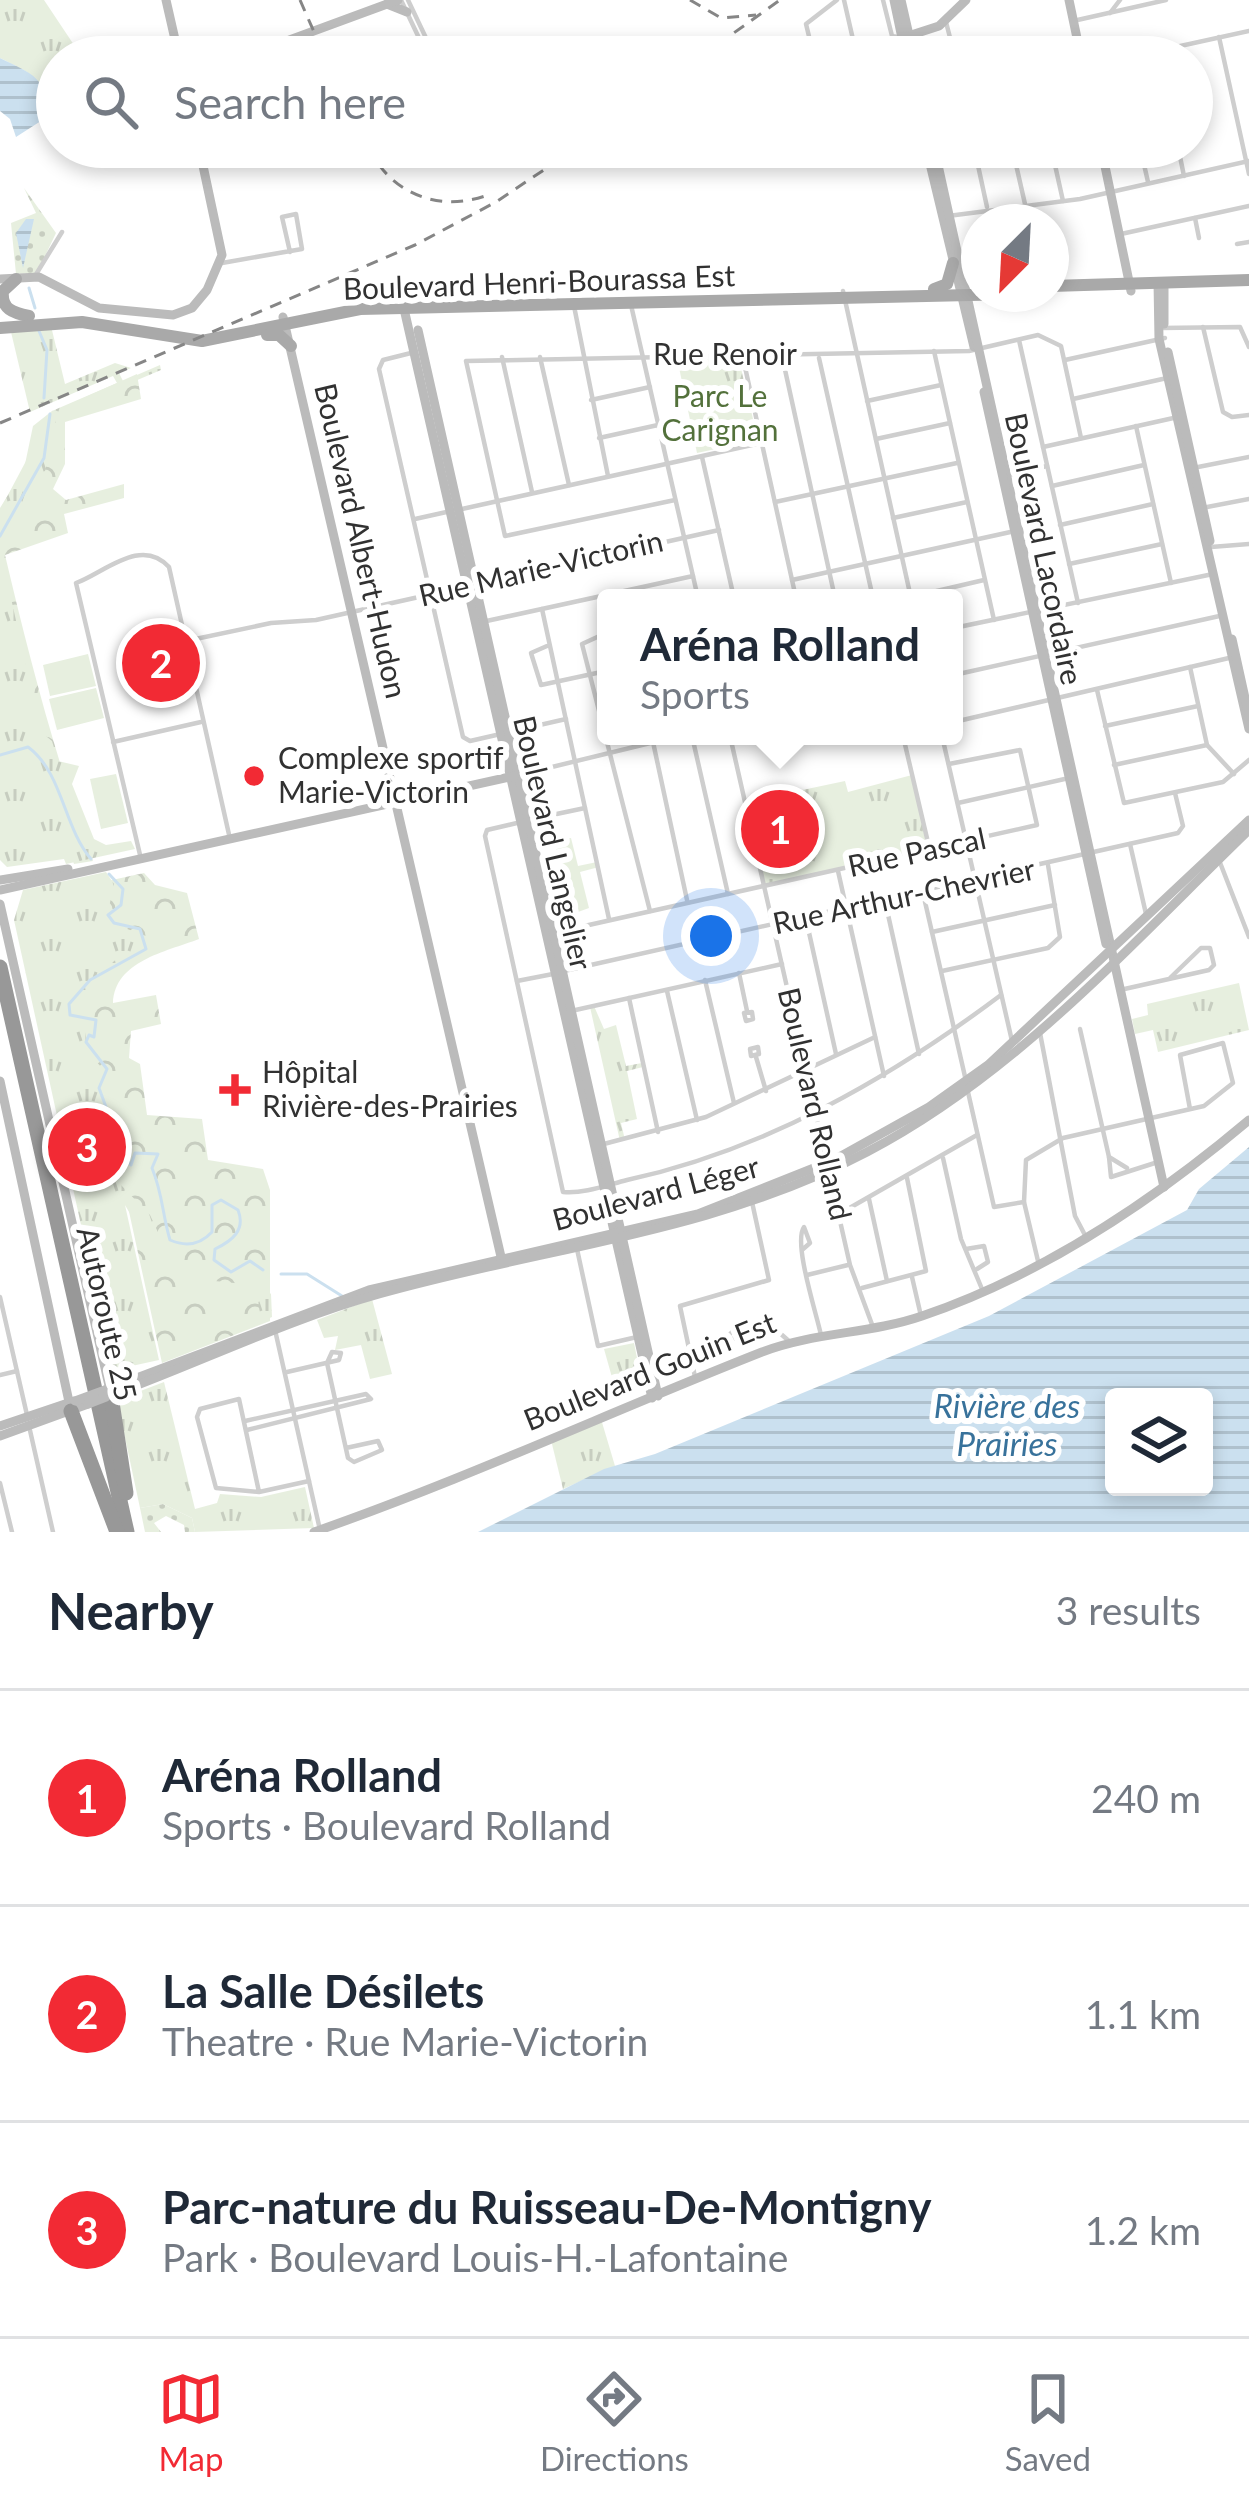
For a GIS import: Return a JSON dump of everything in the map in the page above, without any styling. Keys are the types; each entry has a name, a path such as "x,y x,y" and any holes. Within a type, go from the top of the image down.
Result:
{"highway":[{"name":"Autoroute 25","path":"0,967 123,1532"},
{"name":"Autoroute 25","path":"0,1002 123,1532"},
{"path":"108,1392 123,1532"},
{"path":"73,1406 123,1532"}],"main road":[{"path":"166,0 174,36"},
{"path":"897,0 906,36"},
{"path":"908,36 948,19 966,0"},
{"path":"1069,0 1077,36"},
{"path":"305,36 402,3"},
{"path":"0,282 34,276 99,308 172,315 195,305 220,263 221,243 205,168"},
{"name":"Boulevard Lacordaire","path":"935,168 961,270"},
{"path":"1106,168 1131,287"},
{"name":"Boulevard Lacordaire","path":"946,216 953,263 961,279"},
{"path":"934,289 947,284 953,263"},
{"path":"16,279 3,291 4,302 28,316"},
{"path":"1069,289 1249,283"},
{"path":"1161,286 1161,333 1170,377 1249,716"},
{"name":"Boulevard Henri-Bourassa Est","path":"843,295 961,291"},
{"name":"Boulevard Henri-Bourassa Est","path":"0,326 28,316 92,315 201,334 408,304 961,291"},
{"name":"Boulevard Langelier","path":"408,304 655,1397"},
{"name":"Boulevard Lacordaire","path":"971,312 1164,1187"},
{"name":"Boulevard Henri-Bourassa Est","path":"0,326 61,321 190,341 254,334 285,321"},
{"name":"Boulevard Albert-Hudon","path":"285,321 502,1263"},
{"path":"254,334 279,335 291,346"},
{"name":"Boulevard Lacordaire","path":"977,349 1009,475 1017,531"},
{"path":"1244,693 1249,729"},
{"path":"0,890 515,773"},
{"name":"Boulevard Léger","path":"28,1421 382,1290 668,1226 751,1200 828,1167 966,1085 1014,1048 1249,820"},
{"name":"Boulevard Léger","path":"1112,954 1249,830"},
{"path":"0,880 140,856"},
{"path":"0,904 108,1392"},
{"path":"0,1081 73,1406"},
{"name":"Boulevard Gouin Est","path":"317,1531 423,1494 566,1429 790,1342 921,1316 982,1290 1086,1237 1164,1187 1249,1120"},
{"path":"0,1426 28,1421"},
{"path":"0,1436 28,1421"}],"street":[{"path":"809,36 806,24 840,0 850,36"},
{"path":"883,0 891,35 898,36"},
{"path":"947,0 951,36"},
{"path":"1110,13 1120,0"},
{"path":"1073,21 1166,0"},
{"path":"402,3 420,36"},
{"path":"1213,39 1249,31"},
{"path":"1219,37 1249,175"},
{"path":"1017,168 1025,204 1112,193 1248,161"},
{"path":"979,168 986,204"},
{"path":"1056,168 1063,201"},
{"path":"1145,168 1148,184"},
{"path":"1182,168 1184,176"},
{"path":"1120,235 1249,206"},
{"path":"946,216 961,213"},
{"path":"220,263 290,252 302,249 296,214 282,217 290,252"},
{"path":"1195,218 1199,238"},
{"path":"34,276 46,264 62,232"},
{"path":"1237,244 1249,242"},
{"path":"46,264 52,282"},
{"path":"843,295 909,589"},
{"path":"631,301 696,589"},
{"path":"573,302 608,476"},
{"path":"1203,327 1226,416 1249,415"},
{"path":"1064,360 1161,333 1203,327 1240,327 1249,346"},
{"path":"1078,603 1019,340 1038,335 1056,341 1082,438"},
{"name":"Rue Renoir","path":"496,501 465,365 470,359 857,354 977,349 1019,340"},
{"path":"419,351 381,361 466,741 566,719"},
{"path":"934,351 994,620"},
{"path":"819,355 871,589"},
{"path":"782,356 834,589"},
{"path":"502,357 532,493"},
{"path":"540,357 569,485"},
{"path":"743,357 794,589"},
{"path":"1073,399 1170,377"},
{"path":"867,401 941,385"},
{"path":"590,400 650,387"},
{"path":"1043,447 1179,416"},
{"path":"876,440 950,423"},
{"path":"599,438 658,425"},
{"path":"1136,426 1171,583"},
{"path":"413,519 761,443"},
{"path":"702,457 732,589"},
{"path":"1191,468 1249,457"},
{"path":"775,502 959,463"},
{"path":"1052,486 1144,465"},
{"path":"1009,475 1047,466"},
{"path":"1200,508 1249,499"},
{"path":"496,501 502,532 510,537 675,500"},
{"path":"893,518 967,502"},
{"path":"1060,525 1153,505"},
{"name":"Rue Marie-Victorin","path":"186,641 352,612 719,530"},
{"path":"792,580 1017,531"},
{"path":"1069,564 1162,544"},
{"path":"1208,548 1249,544"},
{"path":"140,856 76,583 123,558 158,559 168,564 229,836"},
{"path":"963,626 1214,573"},
{"path":"634,589 693,576"},
{"path":"946,589 985,580"},
{"path":"481,622 597,597"},
{"path":"542,609 609,919"},
{"path":"963,673 1223,615"},
{"path":"597,636 582,642 597,704"},
{"path":"549,646 531,653 541,685 597,673"},
{"path":"963,720 1233,657"},
{"path":"1190,667 1207,745 1234,774"},
{"path":"1097,687 1124,802 1222,782 1249,760"},
{"path":"1106,726 1198,706"},
{"path":"113,742 204,721"},
{"path":"608,745 650,911"},
{"path":"515,773 639,745"},
{"path":"653,745 687,903"},
{"path":"694,745 728,894"},
{"name":"Boulevard Rolland","path":"732,745 850,1265 873,1327"},
{"path":"906,745 929,850"},
{"path":"944,745 1014,1048"},
{"path":"1114,766 1207,745"},
{"path":"949,764 1020,750 1030,787"},
{"path":"958,803 1073,778"},
{"name":"Rue Pascal","path":"551,933 1036,827 1030,787"},
{"name":"Rue Arthur-Chevrier","path":"517,982 1048,866 1182,830 1175,793"},
{"path":"585,808 485,832 563,1192 715,1156 816,1112 919,1055 1001,995"},
{"path":"1130,844 1148,917"},
{"path":"1217,856 1249,937"},
{"path":"941,972 1050,946 1062,932 1048,866"},
{"path":"838,871 884,1076"},
{"path":"923,893 994,1207 1024,1202"},
{"path":"884,901 919,1055"},
{"path":"1239,912 1249,903"},
{"path":"932,932 1057,904"},
{"path":"806,919 836,1056"},
{"path":"1120,990 1211,969 1211,949 1201,948 1170,978"},
{"path":"568,1011 782,964"},
{"path":"739,973 747,1011"},
{"path":"705,980 734,1105"},
{"path":"667,990 697,1120"},
{"path":"629,998 658,1132"},
{"path":"1038,1025 1075,1216 1086,1237"},
{"path":"1080,1029 1109,1157 1109,1176 1159,1162"},
{"path":"598,1146 697,1120 875,1036"},
{"path":"1038,1264 1024,1202 1025,1160 1063,1138 1190,1109 1210,1103 1233,1083 1221,1042 1180,1054 1190,1109"},
{"path":"756,1057 766,1091"},
{"path":"839,1214 977,1135"},
{"path":"1109,1157 1127,1168"},
{"path":"943,1158 965,1249 982,1290"},
{"path":"862,1288 912,1276 927,1267 907,1178"},
{"path":"869,1199 887,1282"},
{"path":"696,1381 680,1306 768,1282 751,1200"},
{"path":"577,1246 598,1346 641,1336"},
{"path":"965,1249 984,1246 988,1262 977,1269"},
{"path":"802,1250 821,1335"},
{"path":"807,1275 850,1265"},
{"path":"912,1276 921,1316"},
{"path":"0,1297 53,1532"},
{"path":"741,1336 773,1327 790,1342"},
{"path":"275,1329 317,1531"},
{"path":"285,1372 327,1363 347,1458 354,1462 382,1449 377,1441 346,1448"},
{"path":"0,1375 17,1371"},
{"path":"245,1421 366,1394 371,1399 247,1430"},
{"path":"260,1492 236,1397 198,1412 216,1488 260,1492 309,1481"},
{"path":"0,1488 12,1532"}],"green space":[{"path":"0,0 44,0 68,36 36,36 36,79 0,58"},
{"path":"24,188 56,233 37,273 16,274 11,223 36,213"},
{"path":"51,326 65,384 115,363 131,368 119,373 123,381 160,365 161,370 57,414 44,476 10,533 2,558 41,732 52,741 58,761 79,766 72,784 94,839 106,845 131,841 135,849 66,864 64,859 7,867 0,860 0,508 24,469 33,426 52,411 117,383 113,376 30,412 11,332"},
{"name":"Parc Le Carignan","path":"677,358 739,360 758,440 697,453"},
{"path":"137,374 141,399 65,422 65,464 53,489 66,500 124,484 124,498 64,514 68,533 5,555 44,710 93,861 74,864 63,834 0,733 0,510 52,412"},
{"path":"88,654 96,686 50,696 43,665"},
{"path":"96,688 104,718 57,730 49,699"},
{"path":"116,774 128,823 101,829 90,779"},
{"path":"912,775 930,851 764,887 745,802 845,781 848,792"},
{"path":"857,805 864,836 810,848 803,817"},
{"path":"556,814 562,839 571,838 578,866 597,862 599,867 580,872 589,908 578,912 579,926 573,928 549,816"},
{"path":"106,872 114,884 106,921 146,936 149,945 119,957 76,993 90,1054 118,1087 103,1111 119,1183 150,1215 168,1254 205,1280 262,1286 271,1294 272,1317 261,1322 258,1299 191,1288 158,1262 125,1205 159,1360 118,1369 112,1366 14,920 23,890"},
{"path":"144,873 155,885 187,893 199,939 144,960 122,977 116,989 113,1003 156,995 161,1024 131,1031 129,1058 140,1064 147,1115 202,1119 208,1160 263,1169 270,1190 270,1321 162,1363 128,1207 91,1177 69,968 80,887"},
{"path":"1239,983 1249,1030 1158,1052 1153,1030 1135,1034 1132,1019 1148,1015 1147,1004"},
{"path":"594,1006 604,1029 616,1025 626,1066 642,1063 643,1067 627,1071 637,1119 621,1123 625,1140 620,1141 590,1007"},
{"path":"372,1299 392,1374 370,1379 361,1345 335,1350 338,1336 324,1338 317,1320"},
{"path":"634,1343 640,1373 613,1381 604,1349"},
{"path":"164,1382 195,1509 217,1503 220,1494 261,1497 305,1487 314,1528 195,1532 192,1518 163,1504 140,1508 117,1400"},
{"path":"601,1419 615,1466 563,1489 551,1440"},
{"path":"163,1504 192,1518 195,1532 185,1532 184,1525 166,1516 154,1523 161,1532 145,1532 140,1508"}],"water":[{"path":"0,58 36,78 36,124 16,137 10,119 0,111"},
{"path":"26,219 34,219 23,268 16,233"},
{"name":"Rivière des Prairies","path":"1249,1147 1249,1532 478,1532 604,1469 655,1454 989,1316 1187,1210 1199,1189"}],"waterway":[{"path":"29,288 35,308"},
{"path":"39,331 47,350 44,398"},
{"path":"0,536 44,458 50,414"},
{"path":"0,755 28,747 40,758 91,859"},
{"path":"109,874 123,889 121,905 108,915 114,923 140,929 146,949 90,980 69,1004 70,1015 96,1020 94,1037 89,1035 86,1042 107,1069 99,1088 124,1156 131,1165 135,1153 158,1154 152,1168 170,1240 182,1244 203,1240 212,1232 212,1205 221,1200 238,1210 240,1223 232,1238 215,1249 214,1260 231,1272 250,1261 263,1270"},
{"path":"281,1274 307,1274 342,1296"}],"railway":[{"path":"300,0 316,36"},
{"path":"690,0 721,18 756,15"},
{"path":"729,36 780,0"},
{"path":"382,168 403,188 435,200 488,195"},
{"path":"0,423 415,245 496,202 547,168"}],"place":[{"name":"La Salle Désilets","path":"161,663"},
{"name":"Complexe sportif Marie-Victorin","path":"254,776"},
{"name":"Aréna Rolland","path":"780,829"},
{"name":"Hôpital Rivière-des-Prairies","path":"235,1090"},
{"name":"Parc-nature du Ruisseau-De-Montigny","path":"87,1147"}]}
